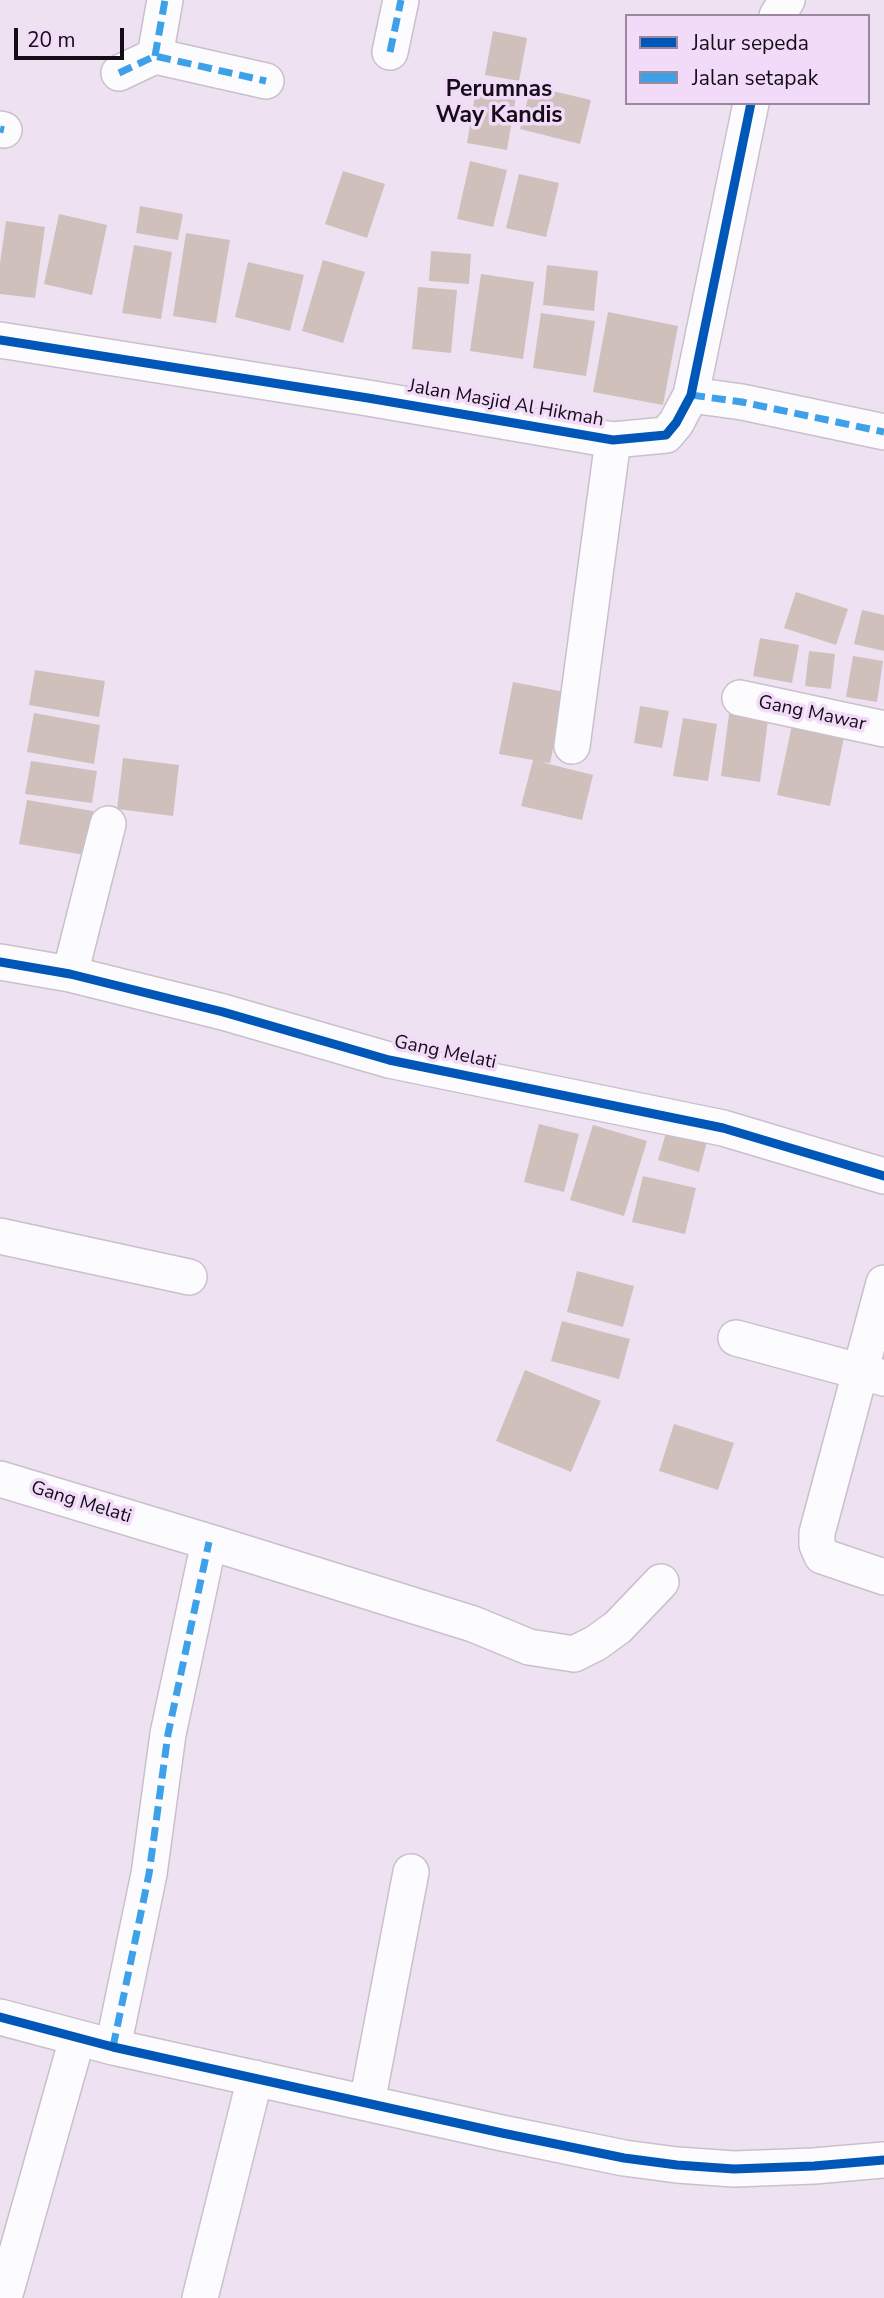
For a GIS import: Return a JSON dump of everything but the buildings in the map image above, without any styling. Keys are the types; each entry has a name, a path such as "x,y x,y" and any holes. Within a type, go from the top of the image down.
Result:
{"street":[{"path":"155,56 165,0"},
{"path":"390,52 401,0"},
{"path":"119,73 155,56 266,81"},
{"name":"Jalan Masjid Al Hikmah","path":"0,340 613,440 666,435 676,423 691,395 751,105"},
{"path":"691,395 742,402 884,432"},
{"name":"Jalan Masjid Al Hikmah","path":"572,746 613,440"},
{"name":"Gang Mawar","path":"740,698 884,729"},
{"path":"70,974 108,824"},
{"name":"Gang Melati","path":"0,962 70,974 223,1012 389,1060 723,1128 884,1176"},
{"path":"0,1236 189,1278"},
{"path":"884,1283 873,1375 817,1533 821,1556 884,1577"},
{"path":"736,1338 873,1375"},
{"name":"Gang Melati","path":"0,1479 473,1624 529,1647 574,1654 596,1643 618,1627 662,1582"},
{"path":"113,2047 149,1874 168,1734 209,1542"},
{"path":"368,2103 411,1872"},
{"path":"0,2017 77,2039 610,2155 677,2165 734,2169 884,2160"},
{"path":"4,2298 77,2039"},
{"path":"200,2298 255,2078"}],"marked path":[{"path":"155,56 165,0"},
{"path":"390,52 401,0"},
{"path":"119,73 155,56 266,81"},
{"path":"0,129 4,130"},
{"path":"691,395 742,402 884,432"},
{"path":"113,2047 149,1874 168,1734 209,1542"}],"cycle path":[{"path":"0,340 613,440 666,435 676,423 691,395 751,105"},
{"path":"0,962 70,974 223,1012 389,1060 723,1128 884,1176"},
{"path":"0,2017 113,2047 624,2158 734,2169 884,2160"}],"district":[{"name":"Perumnas Way Kandis","path":"499,103"}]}
